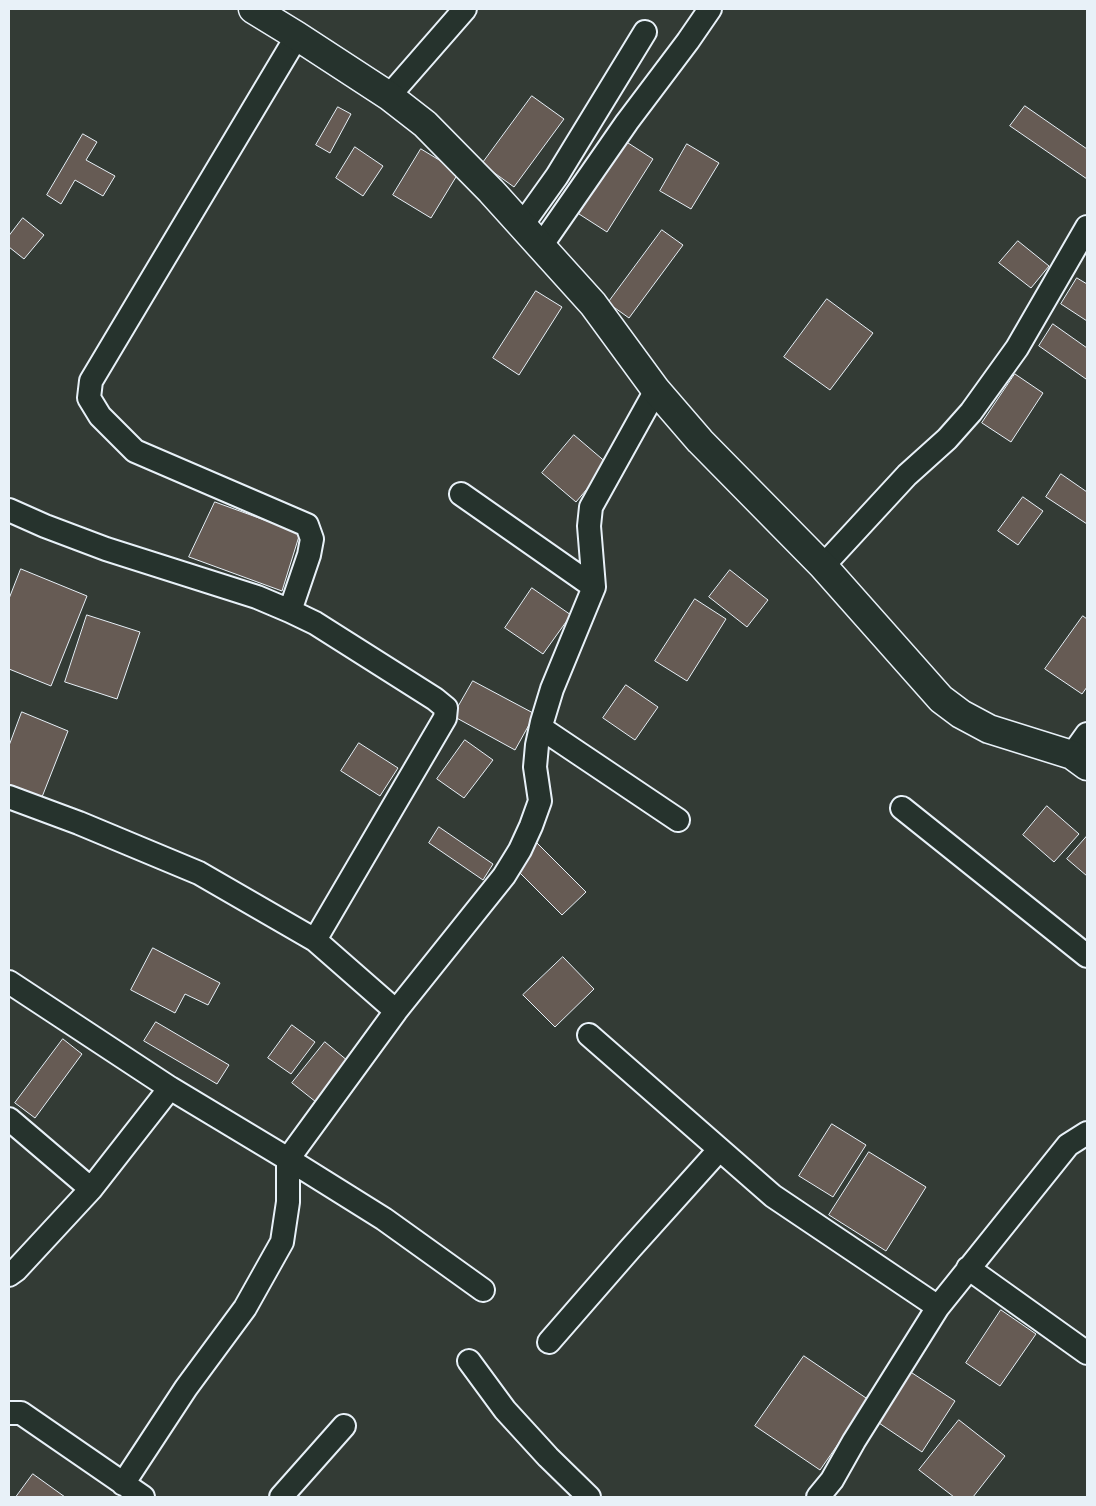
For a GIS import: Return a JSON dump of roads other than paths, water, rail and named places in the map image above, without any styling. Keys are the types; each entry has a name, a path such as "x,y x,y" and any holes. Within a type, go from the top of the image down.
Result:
{"street":[{"path":"253,9 388,96 425,124 491,191 593,304 656,390 700,441 823,566 941,699 961,714 989,729 1082,752"},
{"path":"388,96 466,9"},
{"path":"541,246 627,122 710,9"},
{"path":"522,225 558,176 645,32"},
{"path":"290,611 309,555 312,540 307,525 135,452 100,416 89,398 91,381 297,36"},
{"path":"823,566 907,475 947,439 971,412 1017,348 1087,227"},
{"path":"123,1484 186,1388 245,1308 282,1242 288,1202 288,1159 396,1011 504,876 520,850 540,801 535,767 541,728 556,681 594,587 589,526 590,507 656,390"},
{"path":"461,494 594,587"},
{"path":"9,510 106,549 257,597 290,611 315,623 435,699 446,708 445,718 316,940"},
{"path":"541,728 678,820"},
{"path":"9,797 79,823 199,873 316,940 396,1011"},
{"path":"902,808 1087,956"},
{"path":"9,982 170,1088 384,1219 483,1290"},
{"path":"589,1035 773,1196 938,1307"},
{"path":"9,1275 16,1270 91,1189 170,1088"},
{"path":"9,1119 91,1189"},
{"path":"818,1497 832,1480 854,1440 938,1307 1068,1145 1087,1132"},
{"path":"549,1342 719,1150"},
{"path":"968,1268 1087,1353"},
{"path":"469,1361 505,1410 589,1497"},
{"path":"9,1413 21,1413 143,1497"},
{"path":"281,1497 344,1426"}]}
